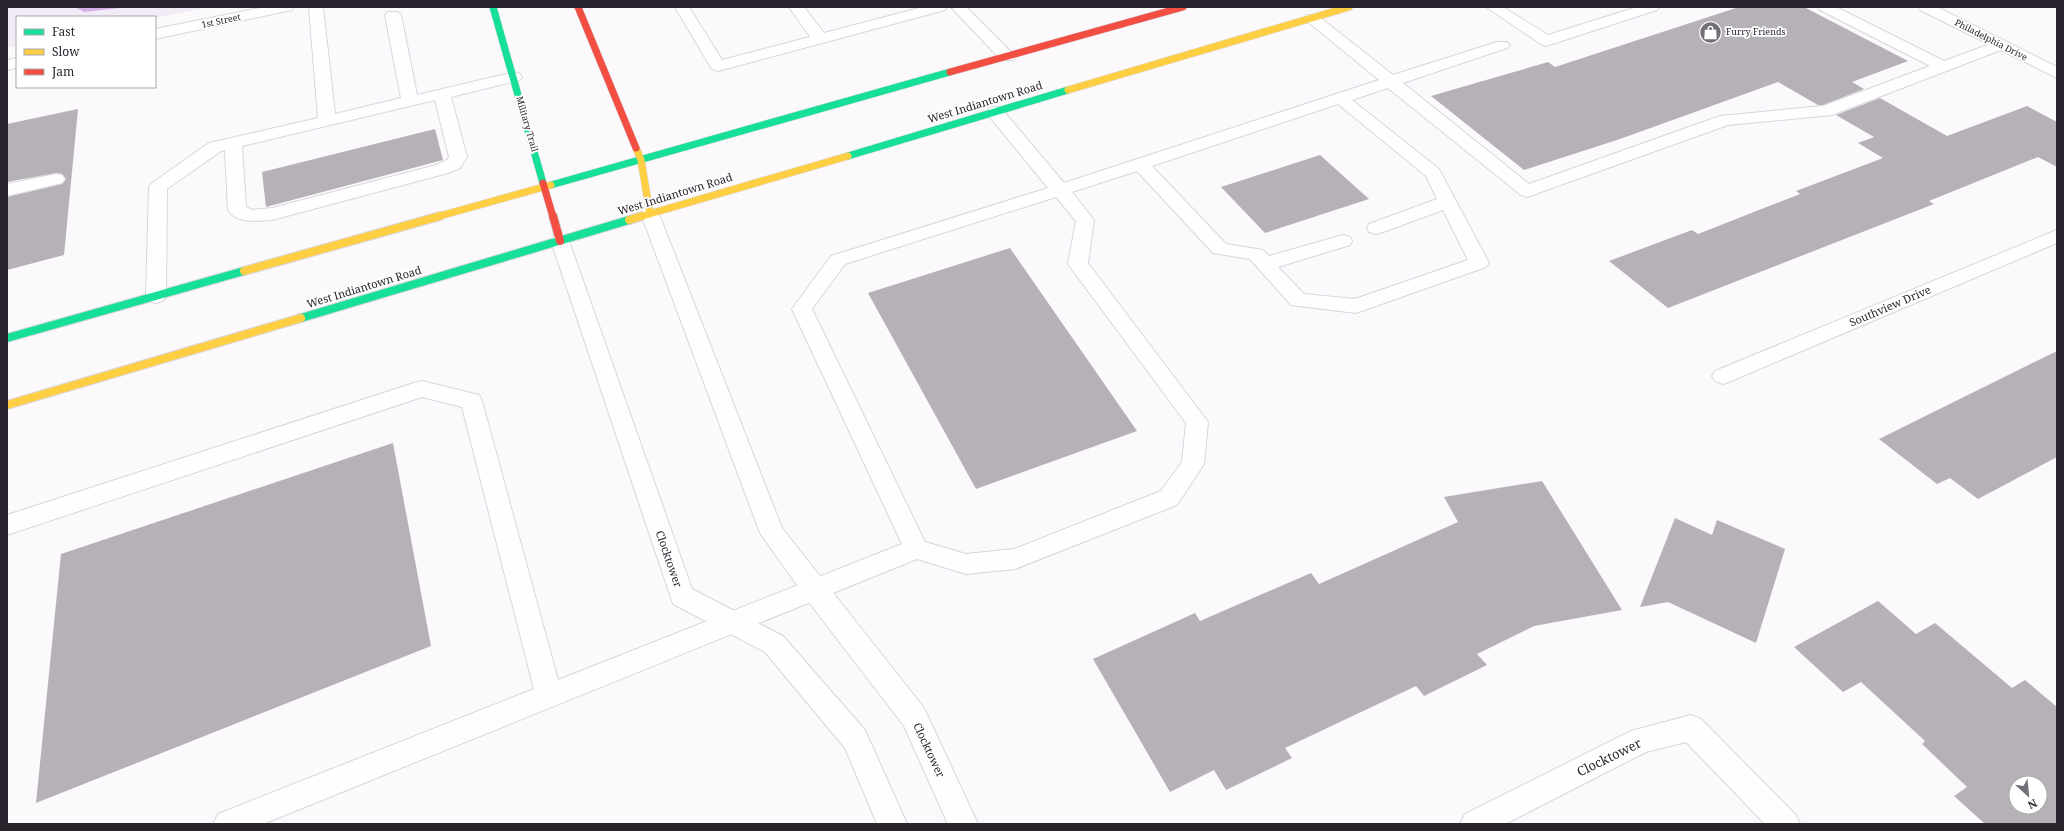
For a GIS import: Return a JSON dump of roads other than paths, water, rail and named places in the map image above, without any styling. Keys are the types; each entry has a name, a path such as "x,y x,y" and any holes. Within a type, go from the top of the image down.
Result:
{"main road":[{"name":"Military Trail","path":"493,7 560,241"},
{"path":"578,7 641,160 650,214"},
{"path":"7,338 1183,7"},
{"name":"West Indiantown Road","path":"7,405 1349,7"}],"street":[{"name":"1st Street","path":"156,34 287,7"},
{"path":"316,7 327,121"},
{"path":"682,7 718,66 940,7"},
{"path":"796,7 820,39"},
{"path":"958,7 1007,57"},
{"path":"1493,7 1546,41 1652,7"},
{"path":"1825,7 1943,67"},
{"name":"Philadelphia Drive","path":"1925,7 2057,73"},
{"path":"393,15 410,102"},
{"path":"1312,18 1527,191 1726,120 1826,111 2002,45"},
{"path":"916,549 802,309 838,260 1060,190 1502,45"},
{"path":"156,296 158,187 215,147 514,77"},
{"path":"233,143 237,210 250,216 272,214 442,169 454,164 458,157 442,94"},
{"path":"1140,164 1220,249 1256,254 1298,300 1356,306 1479,263 1446,202 1433,173 1340,98"},
{"path":"228,824 916,549 966,564 1015,559 1169,498 1193,464 1197,422 1078,264 1085,220 994,112"},
{"path":"7,190 56,179"},
{"path":"1376,228 1446,202"},
{"name":"Clocktower","path":"650,214 772,533 814,590 914,717 963,824"},
{"name":"Southview Drive","path":"1723,376 2057,236"},
{"name":"Clocktower","path":"560,241 682,596 774,644 855,739 892,824"},
{"path":"1265,264 1342,241"},
{"path":"7,525 422,389 471,401 549,695"},
{"name":"Clocktower","path":"1474,824 1641,740 1691,728 1785,824"}],"place":[{"name":"Furry Friends","path":"1711,32"}]}
